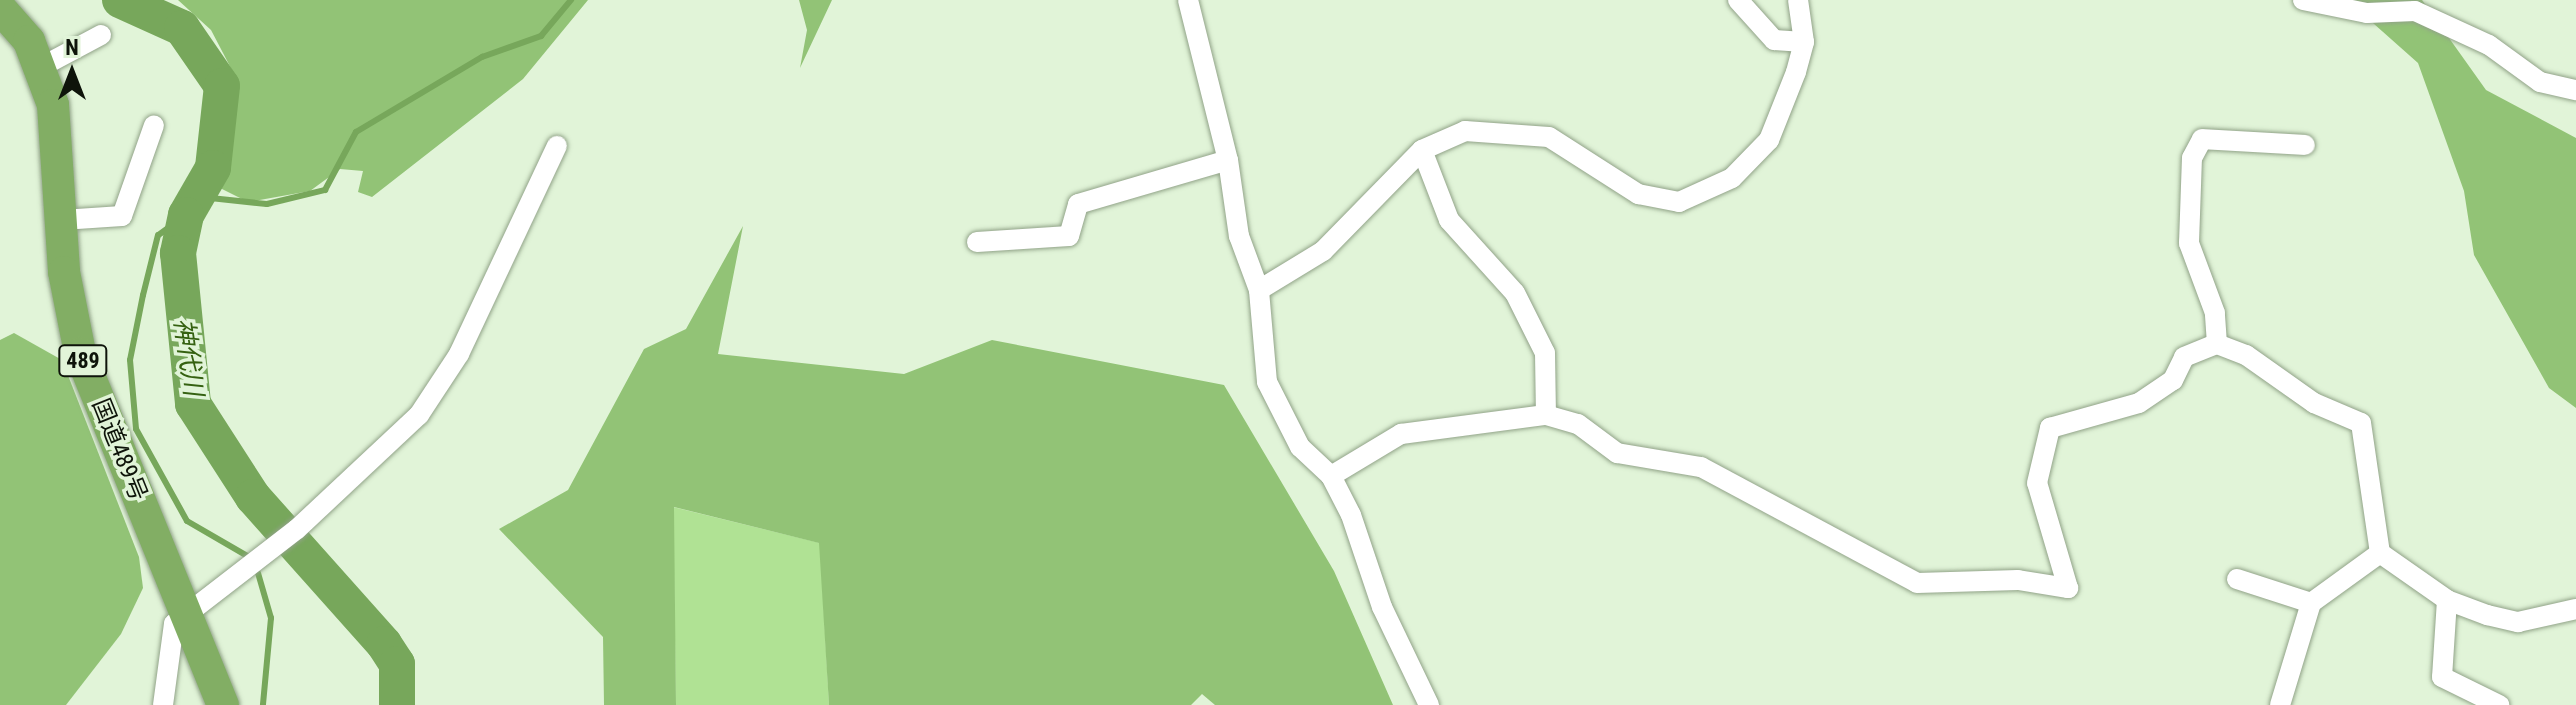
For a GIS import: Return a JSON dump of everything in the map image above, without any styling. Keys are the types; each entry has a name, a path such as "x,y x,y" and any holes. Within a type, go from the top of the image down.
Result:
{"highway":[{"name":"国道489号","path":"4,18 41,67 55,120 62,220 80,353 223,705"}],"street":[{"path":"1188,0 1228,160 1239,236 1259,290 1267,382 1300,447 1331,476 1429,705"},
{"path":"1738,0 1774,40 1804,42"},
{"path":"1259,290 1323,251 1422,150 1465,131 1549,137 1638,194 1679,202 1732,178 1769,140 1804,42 1798,0"},
{"path":"2303,0 2367,13 2415,11 2489,45 2554,89 2576,90"},
{"path":"41,67 101,35"},
{"path":"62,220 122,216 154,125"},
{"path":"2217,344 2213,305 2189,243 2192,158 2202,139 2305,145"},
{"path":"163,705 174,624 297,529 419,415 459,354 557,146"},
{"path":"1422,150 1449,220 1515,293 1545,353 1546,415"},
{"path":"977,242 1069,236 1078,204 1228,160"},
{"path":"1331,476 1401,434 1546,415 1578,424 1617,453 1701,467 1917,583 2018,580 2068,588 2037,483 2050,428 2139,403 2173,380 2184,357 2217,344 2246,355 2306,399 2361,423 2380,553 2447,600 2518,622 2576,609"},
{"path":"2280,705 2311,603 2380,553"},
{"path":"2237,579 2311,603"},
{"path":"2447,600 2442,677 2499,705"}],"green space":[{"path":"178,0 588,0 523,79 372,197 358,192 363,171 340,169 310,191 248,202 218,187 234,131 234,74 211,30"},
{"path":"799,0 832,0 800,68 807,30"},
{"path":"2347,0 2422,0 2486,90 2576,138 2576,408 2549,388 2474,255 2464,191 2418,63"},
{"path":"743,226 718,354 904,374 992,340 1224,385 1334,571 1393,705 1215,705 1202,694 1191,705 829,705 819,543 674,507 676,705 604,705 603,637 499,529 568,490 644,349 686,329"},
{"path":"14,333 62,360 139,557 143,588 121,634 66,705 0,705 0,340"},
{"path":"673,507 820,543 829,705 676,705"}],"waterway":[{"name":"神代川","path":"120,0 182,28 222,86 213,168 186,215 178,253 193,404 253,497 384,644 397,664 397,705"},
{"path":"201,197 267,204 325,190 356,132 482,57 541,36 571,0"},
{"path":"186,215 158,235 143,295 130,360 136,429 187,521 249,557"},
{"path":"258,573 271,618 263,705"}]}
